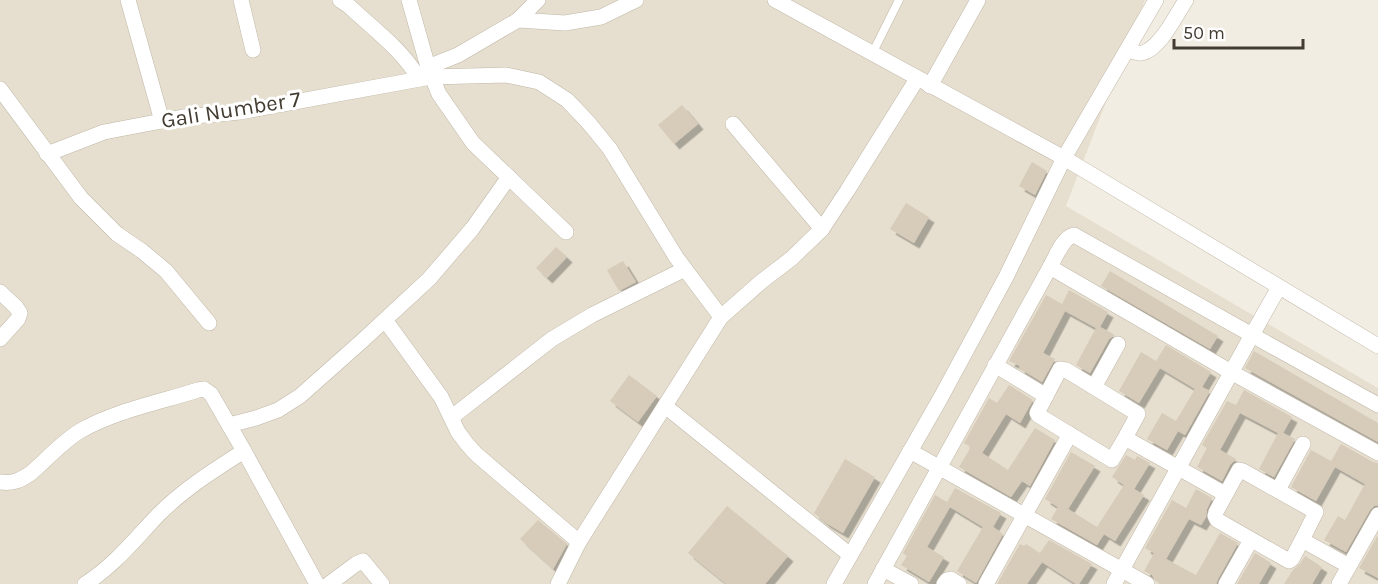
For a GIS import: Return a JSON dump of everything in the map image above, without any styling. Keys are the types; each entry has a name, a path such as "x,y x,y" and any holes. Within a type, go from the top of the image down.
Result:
{"street":[{"path":"129,0 162,121"},
{"path":"241,0 253,50"},
{"path":"340,0 414,69 426,74 506,75 539,82 567,100 610,149 676,257 721,317"},
{"path":"409,0 426,74 439,94 473,143 566,232"},
{"path":"426,74 518,20 538,0"},
{"path":"518,20 565,23 601,17 636,0"},
{"path":"775,0 1064,158 1378,346"},
{"path":"558,584 579,542 721,317 792,258 822,229 978,0"},
{"path":"834,584 1006,277 1064,158 1156,0"},
{"path":"1128,49 1141,53 1151,49 1186,0"},
{"name":"Gali Number 7","path":"47,154 104,132 183,117 240,112 426,74"},
{"path":"0,89 81,198 117,234 166,271 209,323"},
{"path":"733,124 822,229"},
{"path":"229,425 278,410 300,396 429,279 472,229 509,177"},
{"path":"875,584 995,365 1069,236 1074,235 1378,405"},
{"path":"1050,267 1231,372 1378,453"},
{"path":"452,417 552,339 592,315 685,269"},
{"path":"1114,584 1279,287"},
{"path":"0,291 20,313 18,320 0,339"},
{"path":"385,320 441,397 466,444 579,542"},
{"path":"1094,387 1118,344"},
{"path":"995,365 1046,396"},
{"path":"1062,368 1138,414 1112,460 1038,415 1046,396 1062,368"},
{"path":"0,482 14,483 32,473 78,432 95,423 204,389 211,394 229,425 317,584"},
{"path":"665,406 850,555"},
{"path":"986,584 1070,434"},
{"path":"1125,438 1225,494"},
{"path":"1278,490 1303,444"},
{"path":"85,584 115,561 179,495 202,477 244,451"},
{"path":"910,451 1148,584"},
{"path":"1241,470 1316,512 1292,559 1289,561 1217,520 1216,512 1225,494 1237,472 1241,470"},
{"path":"1339,584 1378,516"},
{"path":"1226,584 1251,540"},
{"path":"1302,540 1349,566"},
{"path":"329,584 363,561 382,584"},
{"path":"883,568 911,584"},
{"path":"944,584 951,579 959,584"}],"lane":[{"path":"872,54 899,0"}],"shaded area":[{"path":"0,0 1145,0 1066,206 1378,388 1378,584 0,584"}],"building":[{"path":"682,105 698,124 674,144 658,125"},
{"path":"1032,162 1047,171 1035,195 1019,186"},
{"path":"906,203 929,217 914,243 890,229"},
{"path":"556,247 567,257 547,278 536,268"},
{"path":"623,261 636,282 619,291 607,270"},
{"path":"1110,271 1218,336 1210,349 1101,286"},
{"path":"1069,290 1108,312 1100,327 1115,335 1109,339 1090,373 1076,365 1096,328 1065,311 1043,353 1055,359 1042,382 1009,361 1046,295 1062,304"},
{"path":"1166,345 1211,372 1202,387 1210,391 1185,435 1178,431 1167,450 1147,439 1162,413 1176,421 1195,389 1160,368 1139,403 1119,391 1141,352 1156,361"},
{"path":"1254,351 1378,423 1378,442 1245,368"},
{"path":"629,375 657,396 638,422 610,401"},
{"path":"1009,385 1033,400 1020,423 1006,414 982,453 1008,470 1035,428 1055,440 1030,486 1022,481 1011,497 959,467 971,447 964,443 989,398 997,403"},
{"path":"1244,390 1292,417 1283,433 1295,439 1274,477 1259,469 1278,433 1240,413 1220,450 1236,459 1230,465 1222,481 1197,467 1207,448 1202,445 1227,401 1236,405"},
{"path":"1341,444 1378,463 1378,505 1370,510 1346,552 1324,540 1338,516 1345,520 1365,484 1335,467 1316,501 1291,487 1311,450 1331,461"},
{"path":"1071,452 1095,466 1068,509 1097,527 1124,485 1112,477 1126,455 1135,460 1137,456 1150,463 1134,489 1144,495 1115,541 1104,534 1097,545 1051,519 1058,507 1045,499"},
{"path":"845,459 875,477 843,533 814,513"},
{"path":"955,488 1001,513 993,527 1003,534 976,583 957,571 983,527 950,507 927,547 944,557 929,582 901,565 907,556 903,553 935,495 947,502"},
{"path":"1196,489 1212,498 1206,517 1201,525 1189,519 1166,559 1196,575 1220,533 1238,543 1216,584 1161,584 1144,571 1154,553 1145,548 1172,500 1186,508"},
{"path":"727,506 788,556 765,584 726,584 688,553"},
{"path":"538,520 567,544 553,569 520,539"},
{"path":"1378,535 1378,578 1359,568"},
{"path":"1049,540 1092,564 1079,584 1042,562 1027,584 997,584 1020,544 1024,546 1026,544 1040,553"},
{"path":"1255,553 1271,563 1259,584 1237,584"},
{"path":"1305,556 1322,567 1312,584 1284,584 1293,570"}]}
